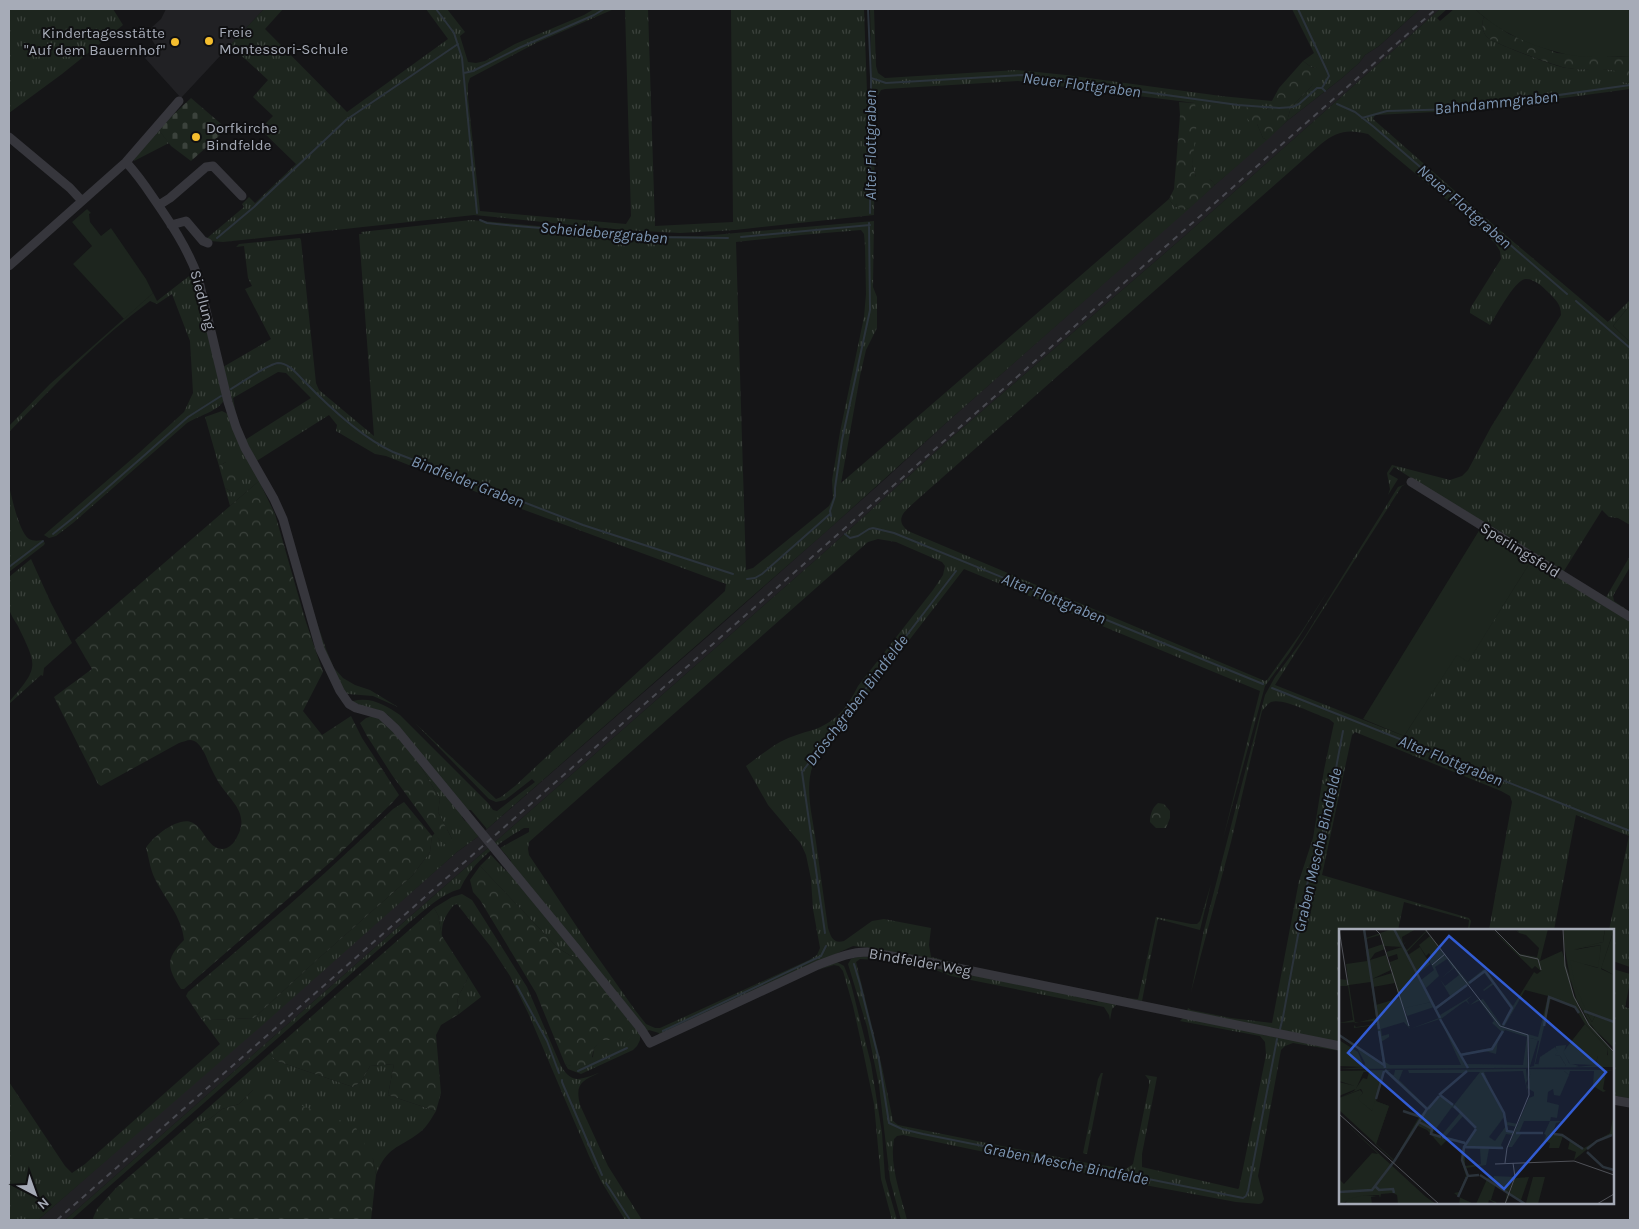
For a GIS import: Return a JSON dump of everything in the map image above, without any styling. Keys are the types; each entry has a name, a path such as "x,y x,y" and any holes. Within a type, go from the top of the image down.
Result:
{"street":[{"path":"9,266 126,162 179,101"},
{"path":"9,137 70,188 82,201"},
{"name":"Siedlung","path":"126,162 186,247 198,276 228,402 236,427 245,448 274,499 283,519 320,649 340,691 349,704 356,708 376,712 387,719 507,864"},
{"path":"158,205 170,198 206,166 213,166 242,196"},
{"path":"171,225 186,221 208,243"},
{"name":"Sperlingsfeld","path":"1411,482 1630,618"},
{"name":"Bindfelder Weg","path":"507,864 612,992 650,1043 818,965 842,956 866,952 902,957 1339,1046"},
{"path":"1614,1100 1630,1103"}],"shaded area":[{"path":"166,9 264,9 181,98 145,58 157,48 152,40 151,28 161,19"},
{"path":"1420,9 1440,9 1180,240 951,438 819,557 65,1220 38,1220 457,852 479,836 714,631 1287,121 1342,78 1365,55 1379,46"}],"green space":[{"path":"9,9 113,9 123,25 62,74 9,113"},
{"path":"264,9 283,9 265,29 347,112 448,39 426,9 447,9 465,32 460,36 468,62 476,63 485,61 515,44 594,9 614,9 536,43 470,78 468,97 480,211 626,224 631,216 625,9 648,9 655,226 733,222 731,9 864,9 867,92 872,90 870,9 874,9 876,66 878,73 885,78 1017,70 1273,101 1257,124 1263,138 1267,140 1215,185 1211,180 1196,177 1192,165 1195,103 1018,81 881,90 875,101 874,215 735,230 680,233 625,230 474,215 223,242 210,241 206,239 244,207 242,204 249,197 255,203 296,164 260,129 273,116 253,97 268,80 230,45"},
{"path":"1292,9 1420,9 1379,46 1365,55 1342,78 1287,121 1291,107 1312,86 1317,68 1311,67 1303,61 1314,53"},
{"path":"1440,9 1447,9 1437,18 1440,21 1454,9 1475,9 1484,17 1483,28 1488,38 1539,60 1567,68 1617,71 1622,82 1630,83 1630,89 1475,110 1375,115 1373,119 1608,322 1630,300 1630,305 1613,326 1630,342 1630,525 1618,518 1609,517 1602,510 1562,574 1394,467 1389,474 1398,479 1388,495 1390,489 1387,473 1392,465 1450,480 1462,476 1468,470 1491,427 1561,315 1561,311 1557,302 1544,288 1535,281 1525,279 1511,292 1490,325 1470,313 1471,307 1501,259 1500,251 1495,243 1465,215 1368,134 1354,132 1343,132 1332,136 1321,144 906,510 901,518 901,522 908,531 1265,681 1302,631 1329,589 1290,652 1265,686 1223,839 1260,691 964,569 813,765 809,784 811,813 828,928 831,937 837,942 844,941 872,921 884,919 931,928 929,945 931,957 983,970 853,946 658,1035 659,1033 647,1031 500,848 529,832 529,828 524,828 505,840 479,861 460,889 440,898 411,921 71,1220 65,1220 819,557 951,438 1180,240","holes":["878,539 896,542 942,562 945,566 943,575 933,590 858,686 850,701 840,713 821,727 792,736 780,742 746,766 768,805 801,844 806,855 820,948 817,955 660,1028 646,1024 589,945 529,855 529,842 868,542"]},
{"path":"1475,9 1630,9 1630,56 1584,57 1546,49 1524,41 1503,30"},
{"path":"1484,17 1509,34 1557,53 1608,57 1630,56 1630,83 1613,78 1616,71 1567,68 1493,41 1484,33"},
{"path":"1303,61 1311,67 1317,68 1319,72 1312,86 1291,107 1287,121 1267,140 1263,138 1257,124 1253,125 1244,115 1243,107 1267,110 1279,88"},
{"path":"191,98 227,129 191,161 171,146 158,129"},
{"path":"1179,102 1195,103 1197,121 1192,165 1196,177 1207,178 1215,185 1191,207 1184,210 1174,206 1169,199 1174,189 1180,115"},
{"path":"158,129 169,143 134,161 134,159"},
{"path":"1169,199 1174,206 1184,210 1191,207 828,530 487,829 471,810 467,810 388,715 380,710 353,703 353,701 372,701 384,705 400,715 493,810 497,811 535,782 532,779 505,800 496,802 489,799 415,723 496,799 501,797 725,591 726,584 489,497 386,456 375,454 336,431 337,425 329,415 255,462 245,440 311,398 286,373 278,372 233,398 236,414 223,367 271,339 245,289 252,286 248,278 244,246 236,247 239,244 300,238 316,383 319,390 374,436 359,234 362,234 361,232 471,220 604,232 702,236 874,221 873,287 877,297 877,328 866,350 841,483","holes":["861,230 864,234 866,294 864,317 840,432 832,480 833,498 829,506 753,568 746,570 736,242"]},
{"path":"87,209 91,213 89,214 90,222 101,236 111,228 146,279 153,293 124,319 73,264 92,246 72,222"},
{"path":"193,273 224,400 218,407 187,423 73,523 56,536 49,538 44,535 184,412 193,393 190,341 172,294 157,304 150,301 112,331 9,432 9,426 50,384 153,293 157,301"},
{"path":"1630,305 1630,342 1613,326"},
{"path":"222,411 228,414 259,481 230,506 225,488 232,492 226,462 219,466 205,417"},
{"path":"226,462 234,465 243,474 240,485 232,492 225,488 219,466"},
{"path":"259,481 275,514 305,619 323,672 303,711 322,735 351,716 362,738 399,795 334,859 184,989 181,989 173,975 170,964 171,958 184,940 183,932 177,916 153,875 146,848 154,838 167,828 187,821 197,826 213,846 219,849 225,848 233,843 239,833 241,826 240,812 219,783 200,746 190,740 179,743 101,786 98,784 54,697 92,669 75,640"},
{"path":"1406,484 1402,486 1275,685 1404,736 1457,654 1468,661 1531,561 1630,621 1630,967 1614,961 1614,929 1609,929 1629,836 1576,815 1554,929 1489,929 1512,802 1510,796 1355,732 1352,735 1322,875 1469,918 1471,921 1469,929 1469,920 1404,902 1398,929 1339,929 1339,1043 1187,1011 1188,1008 1231,1018 1272,1023 1299,881 1313,838 1334,723 1329,719 1291,704 1276,701 1271,702 1262,711 1231,842 1191,992 1204,930 1265,695 1275,677 1304,638 1398,487"},
{"path":"9,486 16,514 25,535 31,540 42,540 45,543 9,572"},
{"path":"287,519 315,617 334,668 343,678 355,685 370,690 398,707 373,696 348,694 342,690 323,648"},
{"path":"1480,529 1531,561 1468,662 1457,655 1404,736 1363,719"},
{"path":"1630,556 1630,567 1613,596 1614,601 1630,612 1630,615 1605,599"},
{"path":"31,559 72,643 44,668 43,676 41,675 9,704 30,673 32,658 10,610 8,601 9,577"},
{"path":"373,716 384,720 414,755 440,799 438,812 452,842 446,845 440,841 392,775 367,736 360,723 366,718"},
{"path":"414,755 463,815 462,817 465,821 479,836 457,852 266,1022 38,1220 9,1220 9,1082 65,1166 72,1173 85,1164 220,1044 200,1017 210,1020 254,1018 412,876 430,852 432,836 435,833 440,841 452,842 438,812 440,799"},
{"path":"404,802 432,836 430,852 412,876 254,1018 210,1020 200,1017 186,996 188,992 292,902 393,809"},
{"path":"1158,803 1164,804 1170,811 1170,818 1166,828 1156,828 1150,822 1154,807"},
{"path":"491,855 506,871 508,870 581,958 571,956 558,948 480,866"},
{"path":"480,866 558,948 571,956 581,958 629,1018 631,1037 626,1040 602,1040 594,1048 591,1062 585,1065 575,1067 565,1064 536,993 480,900 473,892 470,880"},
{"path":"1211,884 1200,930 1158,919 1142,1001 1128,998 1138,999 1156,917 1197,924 1200,921"},
{"path":"462,894 472,900 527,987 565,1072 577,1079 599,1073 581,1084 578,1092 580,1105 608,1166 642,1220 625,1220 601,1181 529,1015 510,976 491,947 457,904 446,915 442,927 442,936 438,915 434,908 452,897"},
{"path":"434,908 438,915 442,936 468,976 458,997 459,1014 441,1025 436,1035 441,1093 436,1111 388,1095 394,1064 370,1066 361,1082 353,1087 277,1061 269,1054"},
{"path":"859,956 894,959 1086,998 1087,1000 1117,1004 1112,1009 1110,1020 1104,1007 951,976 928,967 898,961 860,959 856,962 882,1067 893,1121 898,1125 1082,1162 1126,1169 1133,1164 1149,1086 1149,1080 1145,1075 1157,1077 1142,1154 1142,1167 1239,1188 1266,1055 1265,1042 1260,1036 1180,1021 1184,1017 1261,1033 1262,1035 1339,1048 1339,1051 1293,1043 1281,1050 1258,1176 1264,1199 1262,1203 1236,1202 1134,1183 903,1135 897,1136 894,1139 893,1149 896,1180 907,1220 901,1220 890,1180 879,1085 867,1027 848,964 851,959"},
{"path":"837,962 844,966 851,984 871,1064 882,1133 885,1178 897,1220 892,1220 881,1179 874,1104 853,1006 843,971 839,966 834,965 818,970"},
{"path":"1614,969 1630,974 1625,1007 1630,1009 1630,1099 1618,1096 1617,1098 1614,1097"},
{"path":"983,970 1128,998 1125,998"},
{"path":"468,976 481,997 459,1014 458,997"},
{"path":"629,1018 640,1034 640,1040 633,1050 581,1074 568,1069 565,1064 571,1066 593,1057 594,1048 602,1039 626,1040"},
{"path":"269,1054 277,1061 353,1087 361,1082 370,1066 394,1064 388,1095 436,1111 422,1131 394,1149 384,1158 376,1175 373,1159 253,1090 239,1104 222,1109 211,1118 198,1124 190,1124"},
{"path":"1101,1073 1103,1073 1087,1154 1085,1154 1083,1153 1098,1079"},
{"path":"253,1090 261,1090 355,1126 373,1159 376,1175 371,1220 94,1220 97,1209 116,1188 190,1124 198,1124 211,1118 222,1109 239,1104"}],"waterway":[{"name":"Scheideberggraben","path":"436,9 454,33 462,58 477,213"},
{"path":"464,73 473,71 604,9"},
{"name":"Neuer Flottgraben","path":"868,9 871,78 886,83 1022,75 1238,105 1279,108 1293,107 1299,104 1317,88 1322,88 1325,91"},
{"path":"1298,9 1329,76 1322,88"},
{"path":"217,238 254,207 346,120 458,44"},
{"name":"Alter Flottgraben","path":"870,213 871,78"},
{"name":"Bahndammgraben","path":"1362,118 1387,111 1459,109 1630,85"},
{"name":"Neuer Flottgraben","path":"1337,104 1355,112 1374,127 1567,294"},
{"name":"Scheideberggraben","path":"480,220 487,223 506,225 647,237 728,238"},
{"name":"Alter Flottgraben","path":"831,516 830,511 835,496 842,440 870,310 869,223"},
{"name":"Scheideberggraben","path":"741,237 870,225"},
{"name":"Neuer Flottgraben","path":"1576,301 1630,348"},
{"name":"Bindfelder Graben","path":"231,389 268,367 282,363 295,372 345,420 369,438 393,452 583,525 733,574"},
{"name":"Bindfelder Graben","path":"53,534 188,417 221,396"},
{"name":"Bindfelder Graben","path":"747,579 755,578 762,574 830,514"},
{"name":"Alter Flottgraben","path":"845,534 850,538 873,528 894,533 1263,684"},
{"name":"Bindfelder Graben","path":"9,567 43,541"},
{"name":"Dröschgraben Bindfelde","path":"825,933 802,772 956,571"},
{"name":"Alter Flottgraben","path":"1272,688 1630,831"},
{"name":"Graben Mesche Bindfelde","path":"1280,1029 1309,875 1316,869 1318,864 1343,731"},
{"name":"Dröschgraben Bindfelde","path":"663,1031 821,956 826,946"},
{"name":"Graben Mesche Bindfelde","path":"854,964 879,1060 889,1123 902,1129 923,1134 1243,1198 1248,1191 1277,1039"},
{"path":"517,986 547,1041 559,1073"},
{"name":"Dröschgraben Bindfelde","path":"578,1071 627,1048"},
{"name":"Dröschgraben Bindfelde","path":"562,1080 602,1175"},
{"name":"Dröschgraben Bindfelde","path":"606,1183 630,1220"}],"railway":[{"path":"57,1220 1436,9"}],"place":[{"name":"Freie Montessori-Schule","path":"209,41"},
{"name":"Kindertagesstätte \"Auf dem Bauernhof\"","path":"175,42"},
{"name":"Dorfkirche Bindfelde","path":"196,137"}]}
